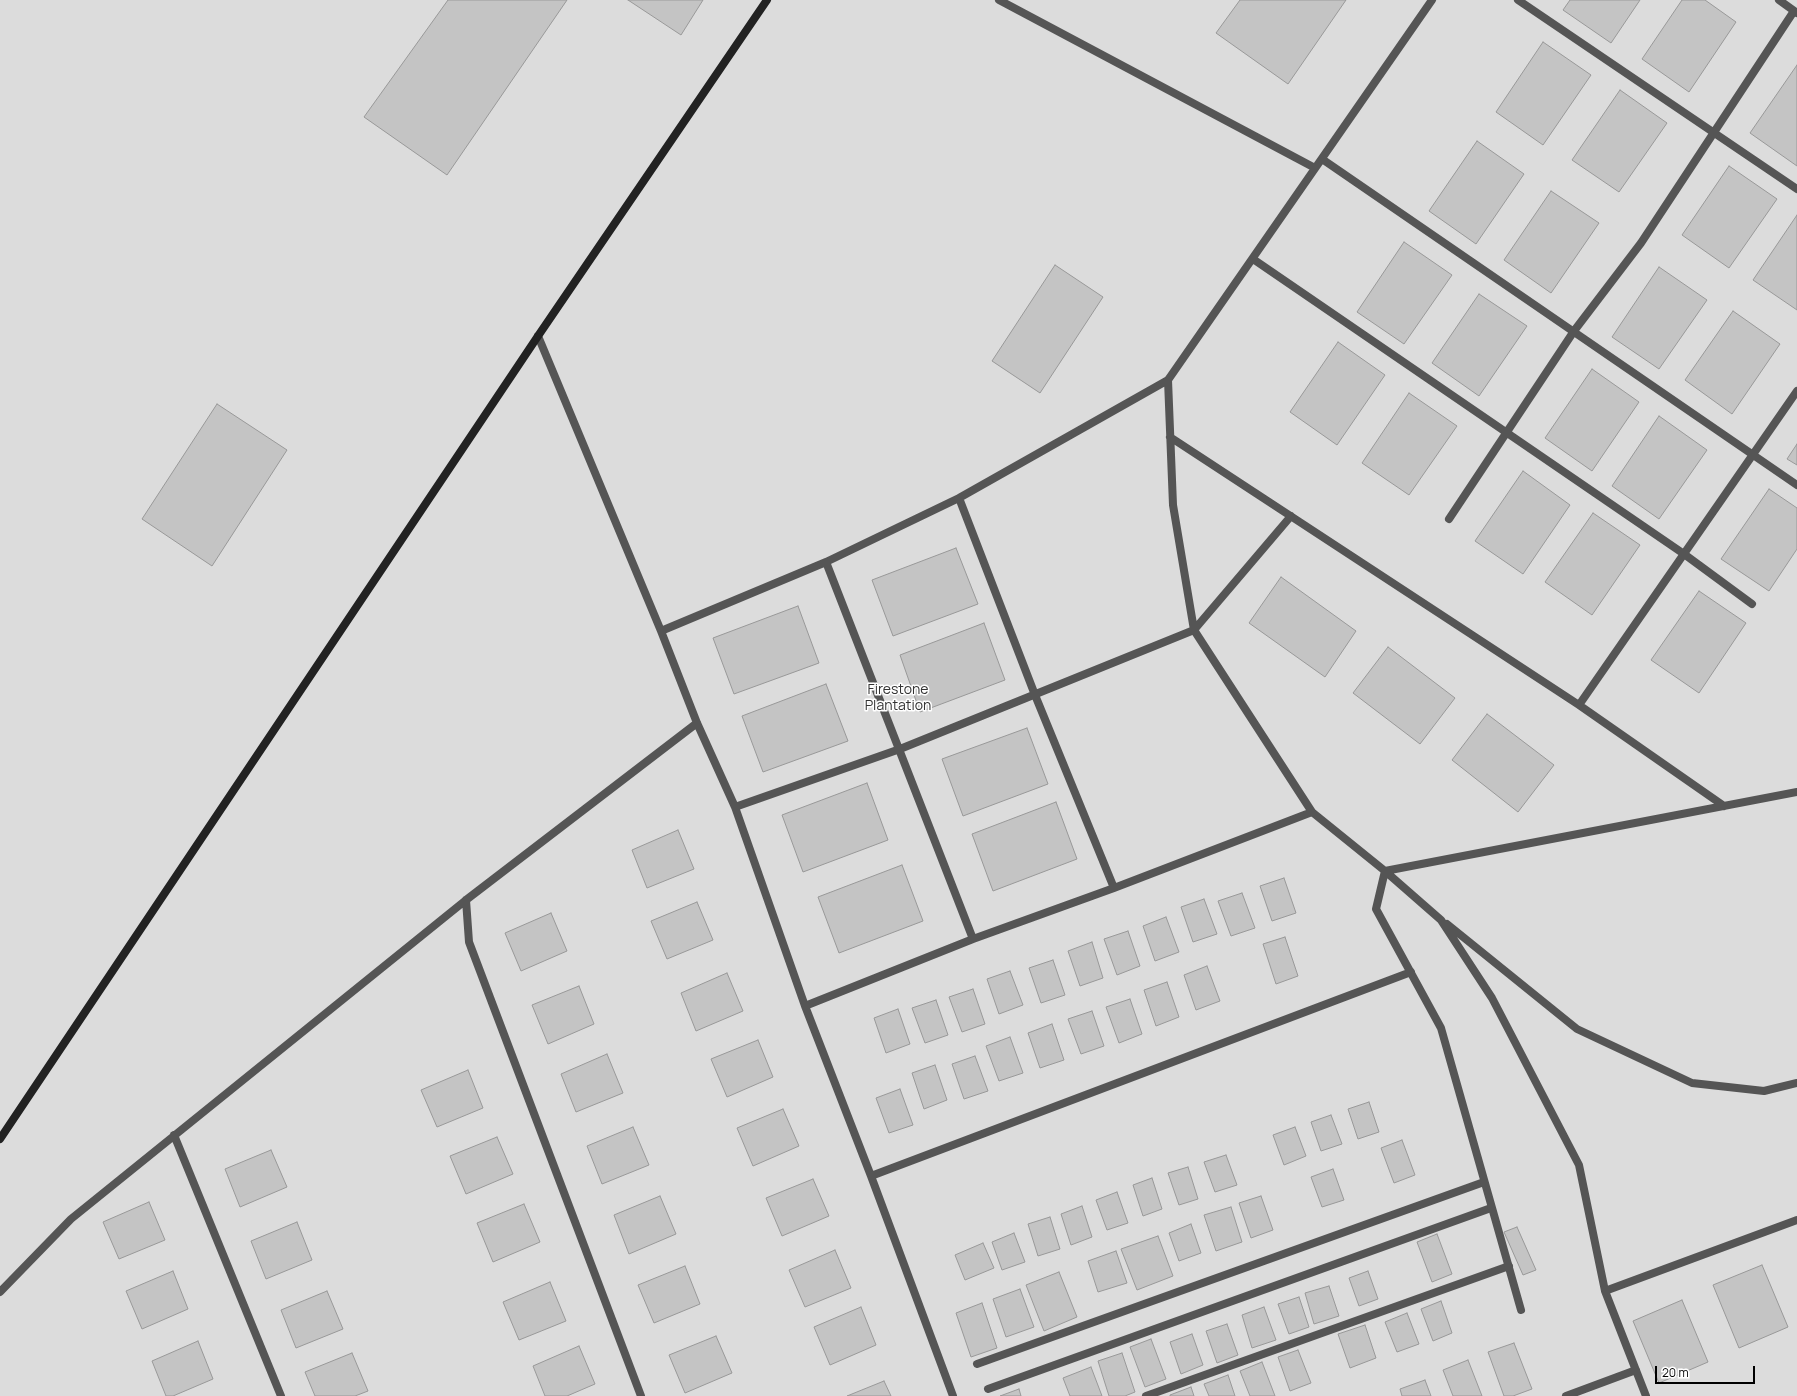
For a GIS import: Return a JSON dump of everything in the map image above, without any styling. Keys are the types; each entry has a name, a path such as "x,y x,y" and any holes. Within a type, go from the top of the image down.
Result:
{"main road":[{"path":"0,1139 538,336 767,0"}],"street":[{"path":"1000,0 1315,168"},
{"path":"661,631 826,562 959,498 1168,380 1432,0"},
{"path":"1518,0 1797,189"},
{"path":"1449,519 1574,332 1640,242 1795,12 1779,0"},
{"path":"1322,159 1797,485"},
{"path":"1253,259 1684,554 1752,604"},
{"path":"538,336 661,631 697,723 735,807 804,1006 871,1176 953,1396"},
{"path":"1168,380 1173,505 1194,630 1312,812 1385,871 1441,920 1578,1029 1692,1083 1764,1091 1797,1083"},
{"path":"1579,705 1797,391"},
{"path":"1170,437 1579,705 1724,806"},
{"path":"959,498 1035,695 1114,888"},
{"path":"735,807 900,749 1194,630 1291,516"},
{"path":"826,562 973,938"},
{"path":"0,1292 71,1219 466,900 697,723"},
{"path":"1385,871 1797,792"},
{"path":"804,1006 973,938 1114,888 1312,812"},
{"path":"1385,871 1376,909 1441,1028 1521,1310"},
{"path":"466,900 469,942 641,1396"},
{"path":"1441,920 1492,998 1579,1165 1605,1291 1646,1396"},
{"path":"871,1176 1411,972"},
{"path":"174,1135 281,1396"},
{"path":"977,1364 1484,1182"},
{"path":"988,1389 1491,1208"},
{"path":"1605,1291 1797,1220"},
{"path":"1146,1396 1509,1266"},
{"path":"1566,1396 1636,1370"}],"green space":[{"name":"Firestone Plantation","path":"0,0 1797,0 1797,1396 0,1396"}],"building":[{"path":"448,0 567,0 447,175 364,117"},
{"path":"628,0 703,0 681,35"},
{"path":"1240,0 1346,0 1288,84 1216,33"},
{"path":"1570,0 1640,0 1611,43 1563,10"},
{"path":"1682,0 1705,0 1736,22 1689,92 1642,59"},
{"path":"1543,42 1591,75 1543,145 1496,112"},
{"path":"1797,65 1797,166 1750,133"},
{"path":"1620,90 1667,123 1619,192 1572,160"},
{"path":"1477,141 1524,174 1476,244 1429,211"},
{"path":"1729,166 1777,199 1729,268 1682,235"},
{"path":"1551,191 1599,223 1551,293 1504,260"},
{"path":"1797,215 1797,310 1753,280"},
{"path":"1404,242 1452,275 1404,344 1357,312"},
{"path":"1055,265 1103,297 1040,393 992,361"},
{"path":"1659,267 1707,300 1659,369 1612,337"},
{"path":"1479,294 1527,326 1479,396 1432,363"},
{"path":"1733,311 1780,344 1732,414 1685,380"},
{"path":"1338,342 1385,375 1337,445 1290,412"},
{"path":"1592,369 1639,402 1592,471 1545,438"},
{"path":"1409,393 1457,426 1409,495 1362,463"},
{"path":"217,404 287,450 212,566 142,519"},
{"path":"1659,416 1707,450 1659,519 1612,486"},
{"path":"1797,444 1797,465 1787,459"},
{"path":"1523,471 1570,505 1523,574 1475,541"},
{"path":"1769,489 1797,508 1797,549 1769,591 1721,559"},
{"path":"1593,513 1640,545 1592,615 1545,582"},
{"path":"956,548 978,604 893,636 872,580"},
{"path":"1281,577 1356,631 1325,677 1249,623"},
{"path":"1699,591 1746,623 1699,693 1651,660"},
{"path":"798,606 819,663 734,694 713,638"},
{"path":"984,623 1005,680 920,712 900,655"},
{"path":"1388,647 1455,698 1420,744 1353,693"},
{"path":"826,684 848,741 763,772 742,716"},
{"path":"1487,714 1554,765 1518,812 1452,760"},
{"path":"1027,728 1048,784 963,816 942,759"},
{"path":"867,783 888,840 803,872 782,815"},
{"path":"1056,802 1077,859 993,891 972,834"},
{"path":"678,830 694,869 647,888 632,850"},
{"path":"902,865 923,921 839,953 818,897"},
{"path":"1284,878 1296,913 1272,921 1260,886"},
{"path":"1242,893 1255,928 1231,936 1218,901"},
{"path":"1204,899 1217,934 1193,942 1181,907"},
{"path":"697,902 713,940 667,959 651,921"},
{"path":"551,913 567,951 521,971 505,933"},
{"path":"1166,917 1179,952 1155,961 1143,926"},
{"path":"1128,931 1140,966 1117,975 1104,939"},
{"path":"1285,937 1298,976 1276,984 1263,944"},
{"path":"1092,942 1103,978 1080,986 1068,951"},
{"path":"1053,960 1065,995 1041,1003 1029,968"},
{"path":"1207,966 1220,1001 1196,1010 1184,975"},
{"path":"1010,971 1023,1005 999,1014 987,979"},
{"path":"727,973 743,1011 696,1031 681,993"},
{"path":"1167,982 1179,1017 1156,1026 1144,990"},
{"path":"579,986 594,1024 548,1044 532,1005"},
{"path":"973,989 985,1024 962,1032 949,997"},
{"path":"1130,999 1142,1034 1119,1043 1106,1007"},
{"path":"936,1000 948,1035 925,1043 912,1008"},
{"path":"898,1009 910,1044 886,1053 874,1018"},
{"path":"1092,1011 1104,1046 1081,1054 1068,1019"},
{"path":"1052,1024 1064,1060 1040,1068 1028,1033"},
{"path":"1010,1037 1023,1073 999,1081 986,1046"},
{"path":"758,1040 773,1077 727,1097 711,1059"},
{"path":"607,1054 623,1093 576,1112 561,1074"},
{"path":"975,1056 988,1091 964,1099 952,1064"},
{"path":"935,1065 947,1100 924,1109 912,1073"},
{"path":"468,1070 483,1108 437,1127 421,1090"},
{"path":"900,1089 913,1125 889,1133 876,1098"},
{"path":"1369,1102 1379,1132 1358,1139 1348,1109"},
{"path":"783,1109 799,1146 753,1166 737,1128"},
{"path":"1331,1115 1342,1144 1321,1151 1311,1122"},
{"path":"633,1127 649,1165 602,1184 587,1146"},
{"path":"1295,1127 1306,1156 1284,1165 1273,1135"},
{"path":"497,1137 513,1174 466,1194 450,1156"},
{"path":"1402,1140 1415,1175 1394,1183 1381,1148"},
{"path":"271,1150 287,1187 240,1207 225,1169"},
{"path":"1226,1155 1237,1185 1215,1192 1204,1162"},
{"path":"1188,1167 1198,1199 1179,1205 1168,1173"},
{"path":"1333,1169 1344,1200 1322,1207 1311,1177"},
{"path":"1152,1178 1162,1209 1143,1216 1133,1185"},
{"path":"813,1179 829,1216 782,1236 766,1198"},
{"path":"1117,1192 1128,1223 1107,1230 1096,1200"},
{"path":"660,1196 676,1234 629,1254 614,1215"},
{"path":"1261,1196 1273,1230 1251,1238 1239,1203"},
{"path":"149,1202 165,1240 119,1259 103,1222"},
{"path":"524,1204 540,1242 493,1262 477,1223"},
{"path":"1082,1206 1092,1237 1071,1245 1061,1214"},
{"path":"1231,1207 1242,1242 1216,1251 1204,1215"},
{"path":"1050,1217 1060,1249 1038,1256 1028,1224"},
{"path":"297,1222 312,1260 266,1279 251,1241"},
{"path":"1191,1224 1201,1253 1179,1261 1169,1233"},
{"path":"1517,1227 1536,1270 1523,1275 1504,1232"},
{"path":"1014,1233 1025,1262 1002,1270 992,1242"},
{"path":"1437,1234 1452,1274 1432,1282 1417,1242"},
{"path":"1158,1236 1173,1276 1137,1290 1121,1249"},
{"path":"983,1243 994,1268 965,1280 955,1255"},
{"path":"835,1250 851,1288 805,1307 789,1270"},
{"path":"1116,1251 1127,1283 1098,1292 1088,1261"},
{"path":"1762,1265 1788,1327 1739,1348 1713,1285"},
{"path":"685,1266 700,1304 654,1323 638,1285"},
{"path":"173,1271 188,1309 142,1329 126,1291"},
{"path":"1368,1271 1378,1299 1359,1306 1349,1278"},
{"path":"1059,1272 1077,1317 1044,1331 1026,1285"},
{"path":"550,1282 566,1321 519,1340 503,1302"},
{"path":"1329,1286 1339,1316 1314,1324 1305,1293"},
{"path":"1020,1289 1034,1327 1006,1337 993,1299"},
{"path":"327,1291 343,1329 296,1348 281,1310"},
{"path":"1299,1297 1309,1327 1289,1334 1278,1304"},
{"path":"1682,1300 1708,1362 1659,1383 1633,1321"},
{"path":"1441,1301 1452,1333 1433,1341 1421,1309"},
{"path":"982,1303 997,1348 971,1357 956,1313"},
{"path":"861,1307 876,1345 830,1365 814,1327"},
{"path":"1264,1307 1276,1340 1252,1348 1242,1315"},
{"path":"1407,1313 1419,1344 1397,1352 1385,1322"},
{"path":"1227,1324 1238,1355 1217,1363 1206,1331"},
{"path":"1365,1325 1376,1358 1350,1368 1338,1334"},
{"path":"1192,1334 1203,1365 1181,1374 1170,1342"},
{"path":"716,1336 732,1373 685,1393 669,1355"},
{"path":"1151,1339 1166,1379 1145,1387 1130,1347"},
{"path":"198,1341 213,1379 173,1396 166,1396 152,1361"},
{"path":"1514,1343 1532,1389 1513,1396 1504,1396 1488,1352"},
{"path":"579,1346 595,1384 567,1396 545,1396 533,1366"},
{"path":"1298,1350 1311,1383 1290,1391 1278,1357"},
{"path":"352,1353 368,1391 355,1396 315,1396 305,1372"},
{"path":"1122,1353 1135,1392 1125,1396 1109,1396 1098,1361"},
{"path":"1468,1360 1482,1396 1453,1396 1443,1370"},
{"path":"1262,1362 1275,1396 1250,1396 1240,1371"},
{"path":"1091,1367 1102,1396 1070,1396 1063,1378"},
{"path":"1228,1375 1235,1396 1209,1396 1204,1384"},
{"path":"1425,1380 1431,1396 1402,1396 1400,1389"},
{"path":"884,1381 891,1396 847,1396"},
{"path":"1191,1387 1194,1396 1170,1396 1170,1395"},
{"path":"1019,1389 1021,1396 1000,1396"}]}
